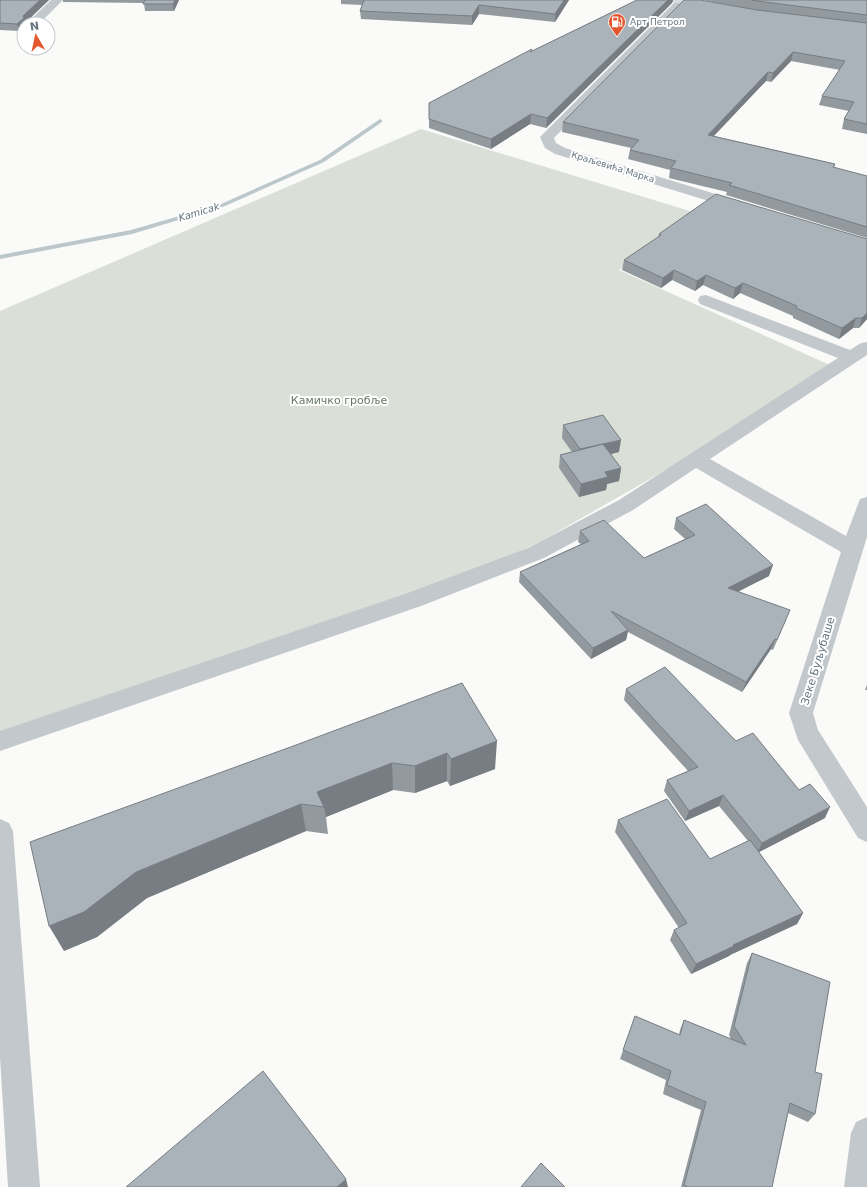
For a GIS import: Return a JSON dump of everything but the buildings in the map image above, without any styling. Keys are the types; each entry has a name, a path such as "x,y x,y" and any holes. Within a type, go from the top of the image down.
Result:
{"main road":[{"path":"679,1 723,9"}],"street":[{"path":"40,16 57,0"},
{"name":"Краљевића Марка","path":"679,1 548,137 550,144 560,151 755,210"},
{"path":"706,300 859,352"},
{"path":"0,741 413,600 536,553 626,505 859,352"},
{"path":"695,459 853,549"},
{"name":"Зеке Буљубаше","path":"867,504 801,713 807,733 867,830"},
{"path":"0,831 24,1187"},
{"path":"860,1187 867,1133"}],"green space":[{"name":"Камичко гробље","path":"421,129 693,212 619,270 841,370 543,540 419,602 0,734 0,311"}],"waterway":[{"name":"Kamicak","path":"0,257 132,232 223,205 322,161 380,121"}],"place":[{"name":"Арт Петрол","path":"617,37"}]}
